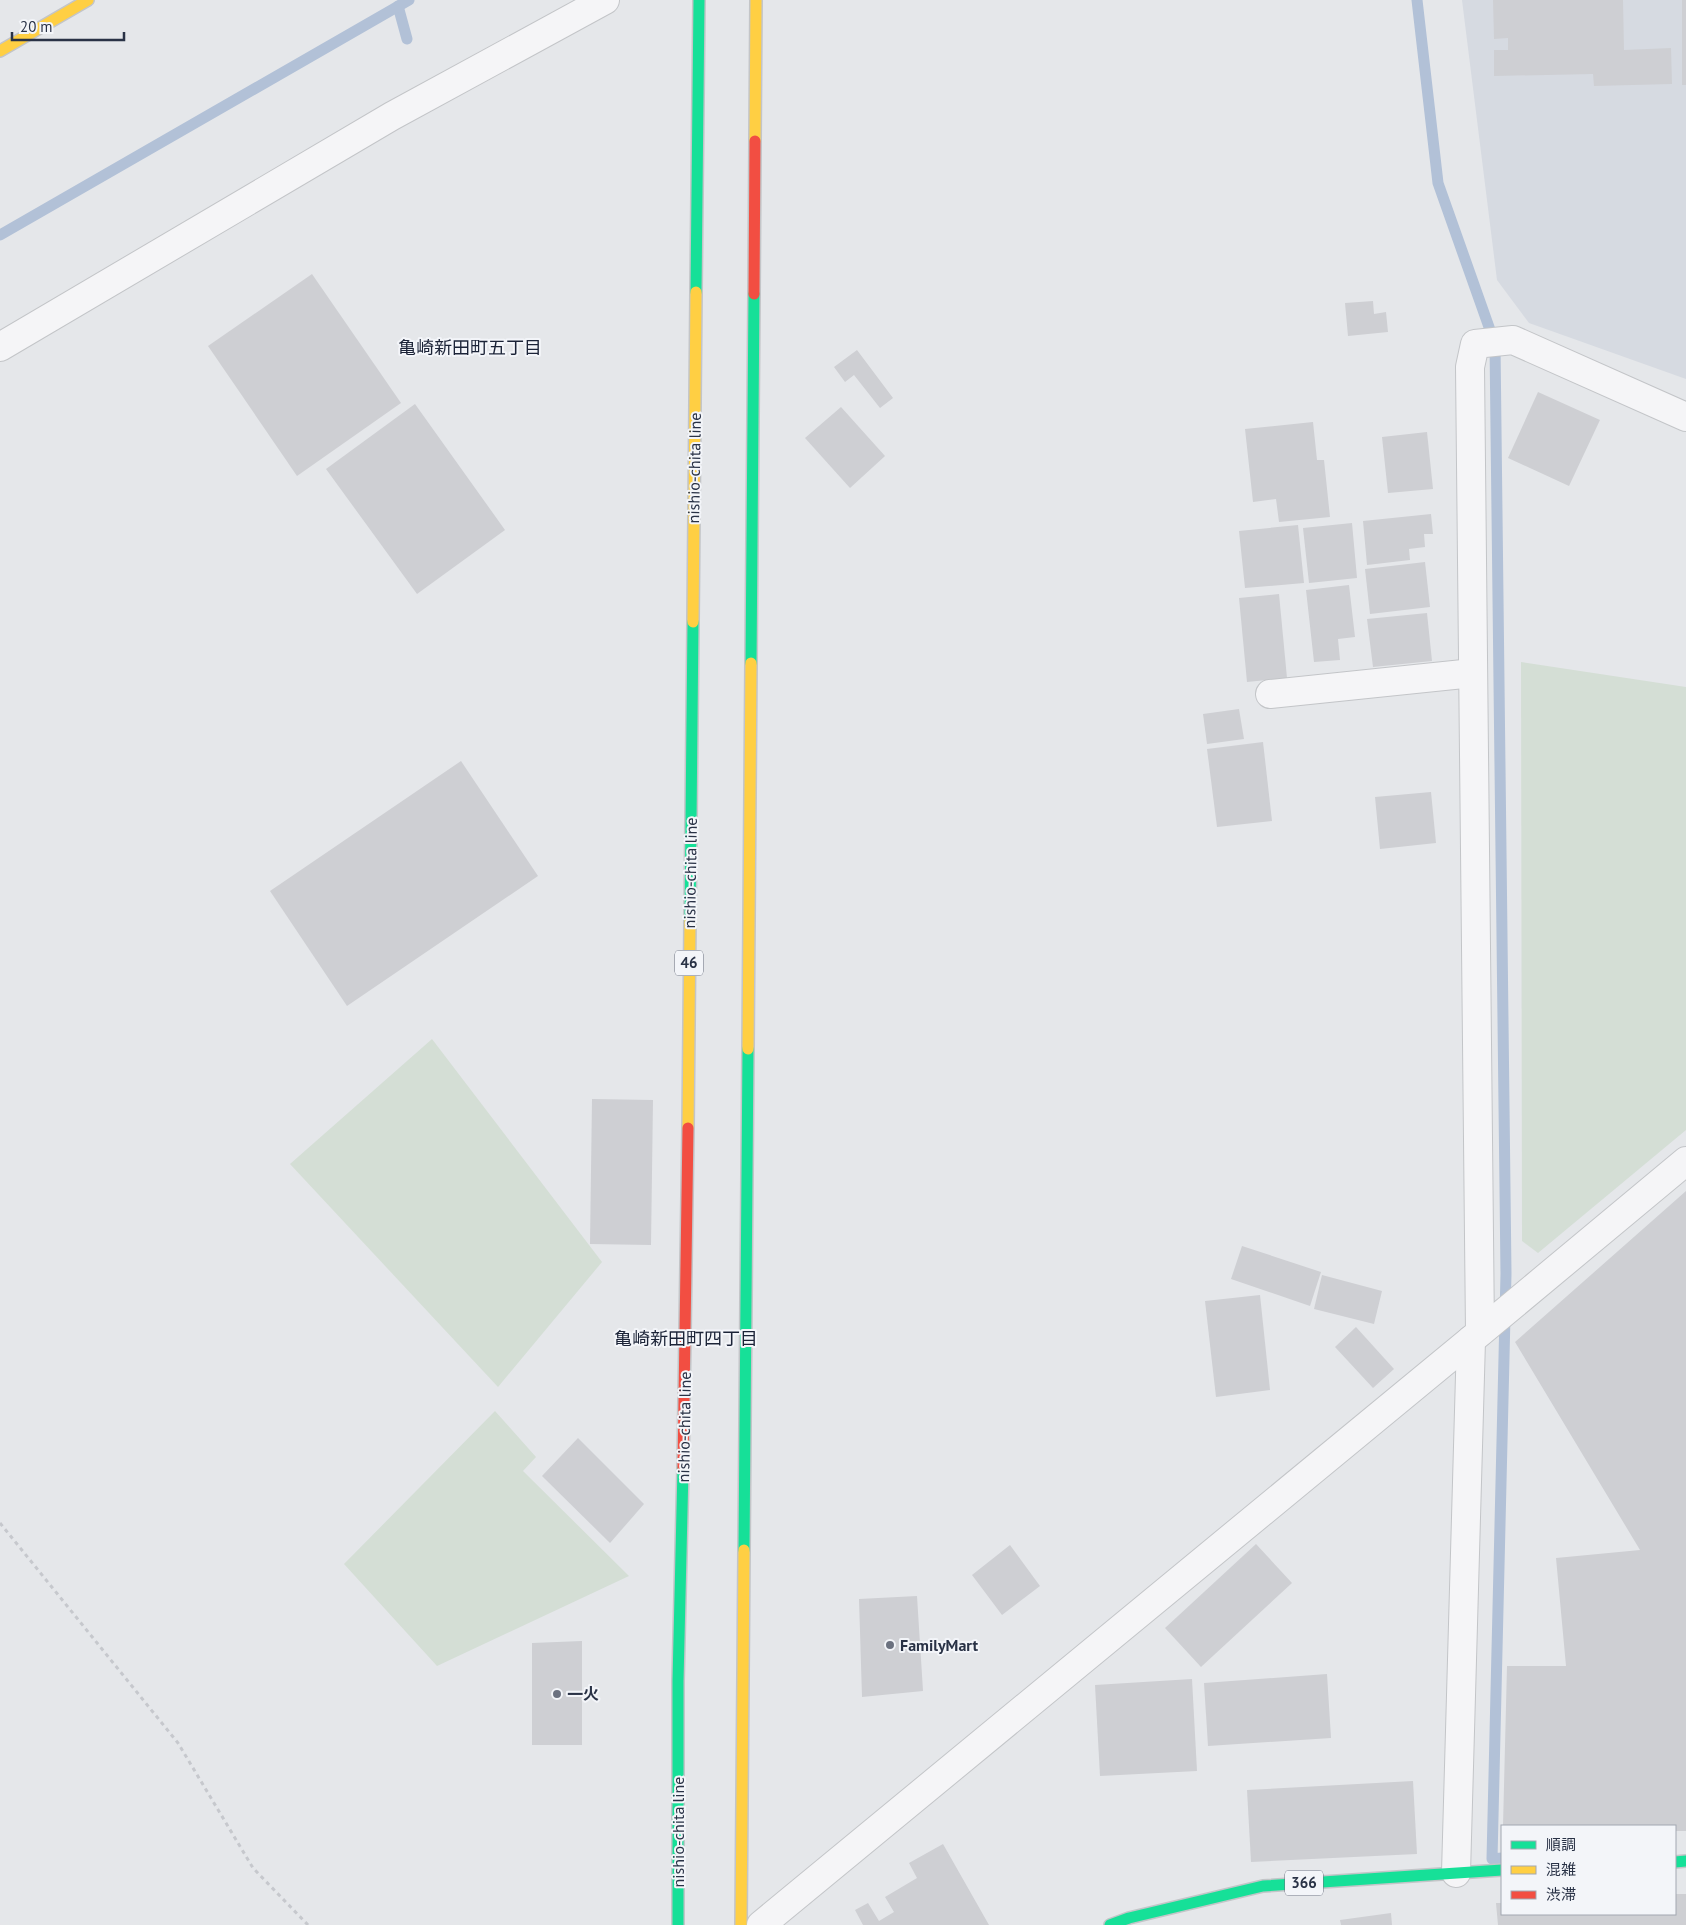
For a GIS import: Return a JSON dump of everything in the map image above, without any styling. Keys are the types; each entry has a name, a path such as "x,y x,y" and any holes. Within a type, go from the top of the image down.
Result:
{"main road":[{"path":"0,51 88,0"},
{"name":"nishio-chita line","path":"678,1925 678,1681 686,1282 699,0"},
{"path":"740,1925 756,0"},
{"name":"366","path":"1110,1925 1129,1918 1262,1886 1501,1870"}],"street":[{"path":"0,347 392,116 605,0"},
{"path":"1456,1873 1478,1334 1470,366 1475,344 1513,340 1686,417"},
{"path":"1270,694 1473,673"},
{"path":"761,1925 1686,1161"}],"path":[{"path":"0,1523 178,1744 254,1868 308,1925"}],"shaded area":[{"path":"1462,0 1686,0 1686,379 1529,323 1497,280"},
{"path":"1521,662 1686,687 1686,1130 1538,1253 1522,1241"},
{"path":"432,1039 602,1262 498,1387 290,1164"},
{"path":"495,1411 536,1457 523,1471 629,1576 437,1666 344,1564"}],"building":[{"path":"1493,0 1623,0 1624,50 1671,48 1672,84 1594,86 1593,74 1494,76 1494,50 1508,50 1508,38 1494,39"},
{"path":"1682,0 1686,0 1686,85 1682,85"},
{"path":"312,274 401,403 297,476 208,346"},
{"path":"1373,301 1374,314 1386,312 1388,332 1348,336 1345,303"},
{"path":"857,350 893,398 880,408 854,375 845,382 834,367"},
{"path":"1538,392 1600,420 1569,486 1508,458"},
{"path":"415,404 505,530 417,594 326,469"},
{"path":"841,407 885,456 850,488 805,438"},
{"path":"1313,422 1317,460 1324,460 1330,517 1279,522 1276,499 1253,502 1245,429"},
{"path":"1427,432 1433,489 1388,493 1382,437"},
{"path":"1431,514 1433,534 1424,534 1425,547 1409,549 1410,560 1367,565 1363,521"},
{"path":"1352,523 1357,578 1309,583 1303,528"},
{"path":"1298,525 1304,583 1245,588 1239,531"},
{"path":"1425,562 1430,607 1370,614 1365,569"},
{"path":"1349,585 1355,637 1338,639 1340,660 1314,662 1306,590"},
{"path":"1279,594 1287,678 1247,682 1239,598"},
{"path":"1427,613 1432,661 1373,667 1367,619"},
{"path":"1239,709 1244,739 1207,744 1203,714"},
{"path":"1263,742 1272,821 1217,827 1207,749"},
{"path":"461,761 538,876 347,1006 270,891"},
{"path":"1431,792 1436,843 1380,849 1375,797"},
{"path":"592,1099 653,1100 651,1245 590,1244"},
{"path":"1686,1191 1686,1831 1676,1831 1676,1825 1503,1825 1507,1666 1566,1666 1556,1558 1640,1550 1515,1342"},
{"path":"1242,1246 1321,1272 1310,1306 1231,1279"},
{"path":"1322,1275 1382,1291 1374,1324 1314,1309"},
{"path":"1260,1295 1270,1390 1216,1397 1205,1301"},
{"path":"1356,1327 1394,1369 1373,1388 1335,1347"},
{"path":"578,1438 644,1504 610,1543 542,1476"},
{"path":"1256,1544 1292,1583 1201,1667 1165,1628"},
{"path":"1010,1545 1040,1586 1002,1615 972,1575"},
{"name":"FamilyMart","path":"917,1596 923,1691 862,1697 859,1599"},
{"name":"一火","path":"582,1641 582,1745 532,1745 532,1643"},
{"path":"1327,1674 1331,1738 1208,1746 1204,1683"},
{"path":"1192,1679 1197,1771 1100,1776 1095,1685"},
{"path":"1413,1781 1417,1854 1251,1862 1247,1790"},
{"path":"943,1844 989,1925 863,1925 855,1910 868,1903 879,1921 894,1912 885,1897 917,1878 909,1863"},
{"path":"1676,1894 1686,1894 1686,1925 1498,1925 1496,1903 1501,1903 1501,1915 1676,1915"},
{"path":"1391,1913 1392,1925 1341,1925 1340,1920"}],"waterway":[{"path":"0,235 409,0"},
{"path":"1417,0 1438,183 1495,344 1506,1274 1492,1859 1501,1858"},
{"path":"398,6 407,39"}],"traffic: fast":[{"path":"696,292 699,0"},
{"path":"751,663 754,294"},
{"path":"690,920 693,622"},
{"path":"744,1550 748,1049"},
{"path":"678,1925 678,1681 683,1468"},
{"path":"1676,1862 1686,1861"},
{"path":"1110,1925 1129,1918 1263,1886 1501,1870"}],"traffic: slow":[{"path":"0,51 88,0"},
{"path":"755,141 756,0"},
{"path":"693,622 696,292"},
{"path":"748,1049 751,663"},
{"path":"688,1128 690,920"},
{"path":"741,1925 744,1550"}],"traffic: jam":[{"path":"754,294 755,141"},
{"path":"683,1468 688,1128"}],"place":[{"name":"FamilyMart","path":"890,1645"},
{"name":"一火","path":"557,1694"}],"district":[{"name":"亀崎新田町五丁目","path":"470,348"},
{"name":"亀崎新田町四丁目","path":"686,1339"}]}
